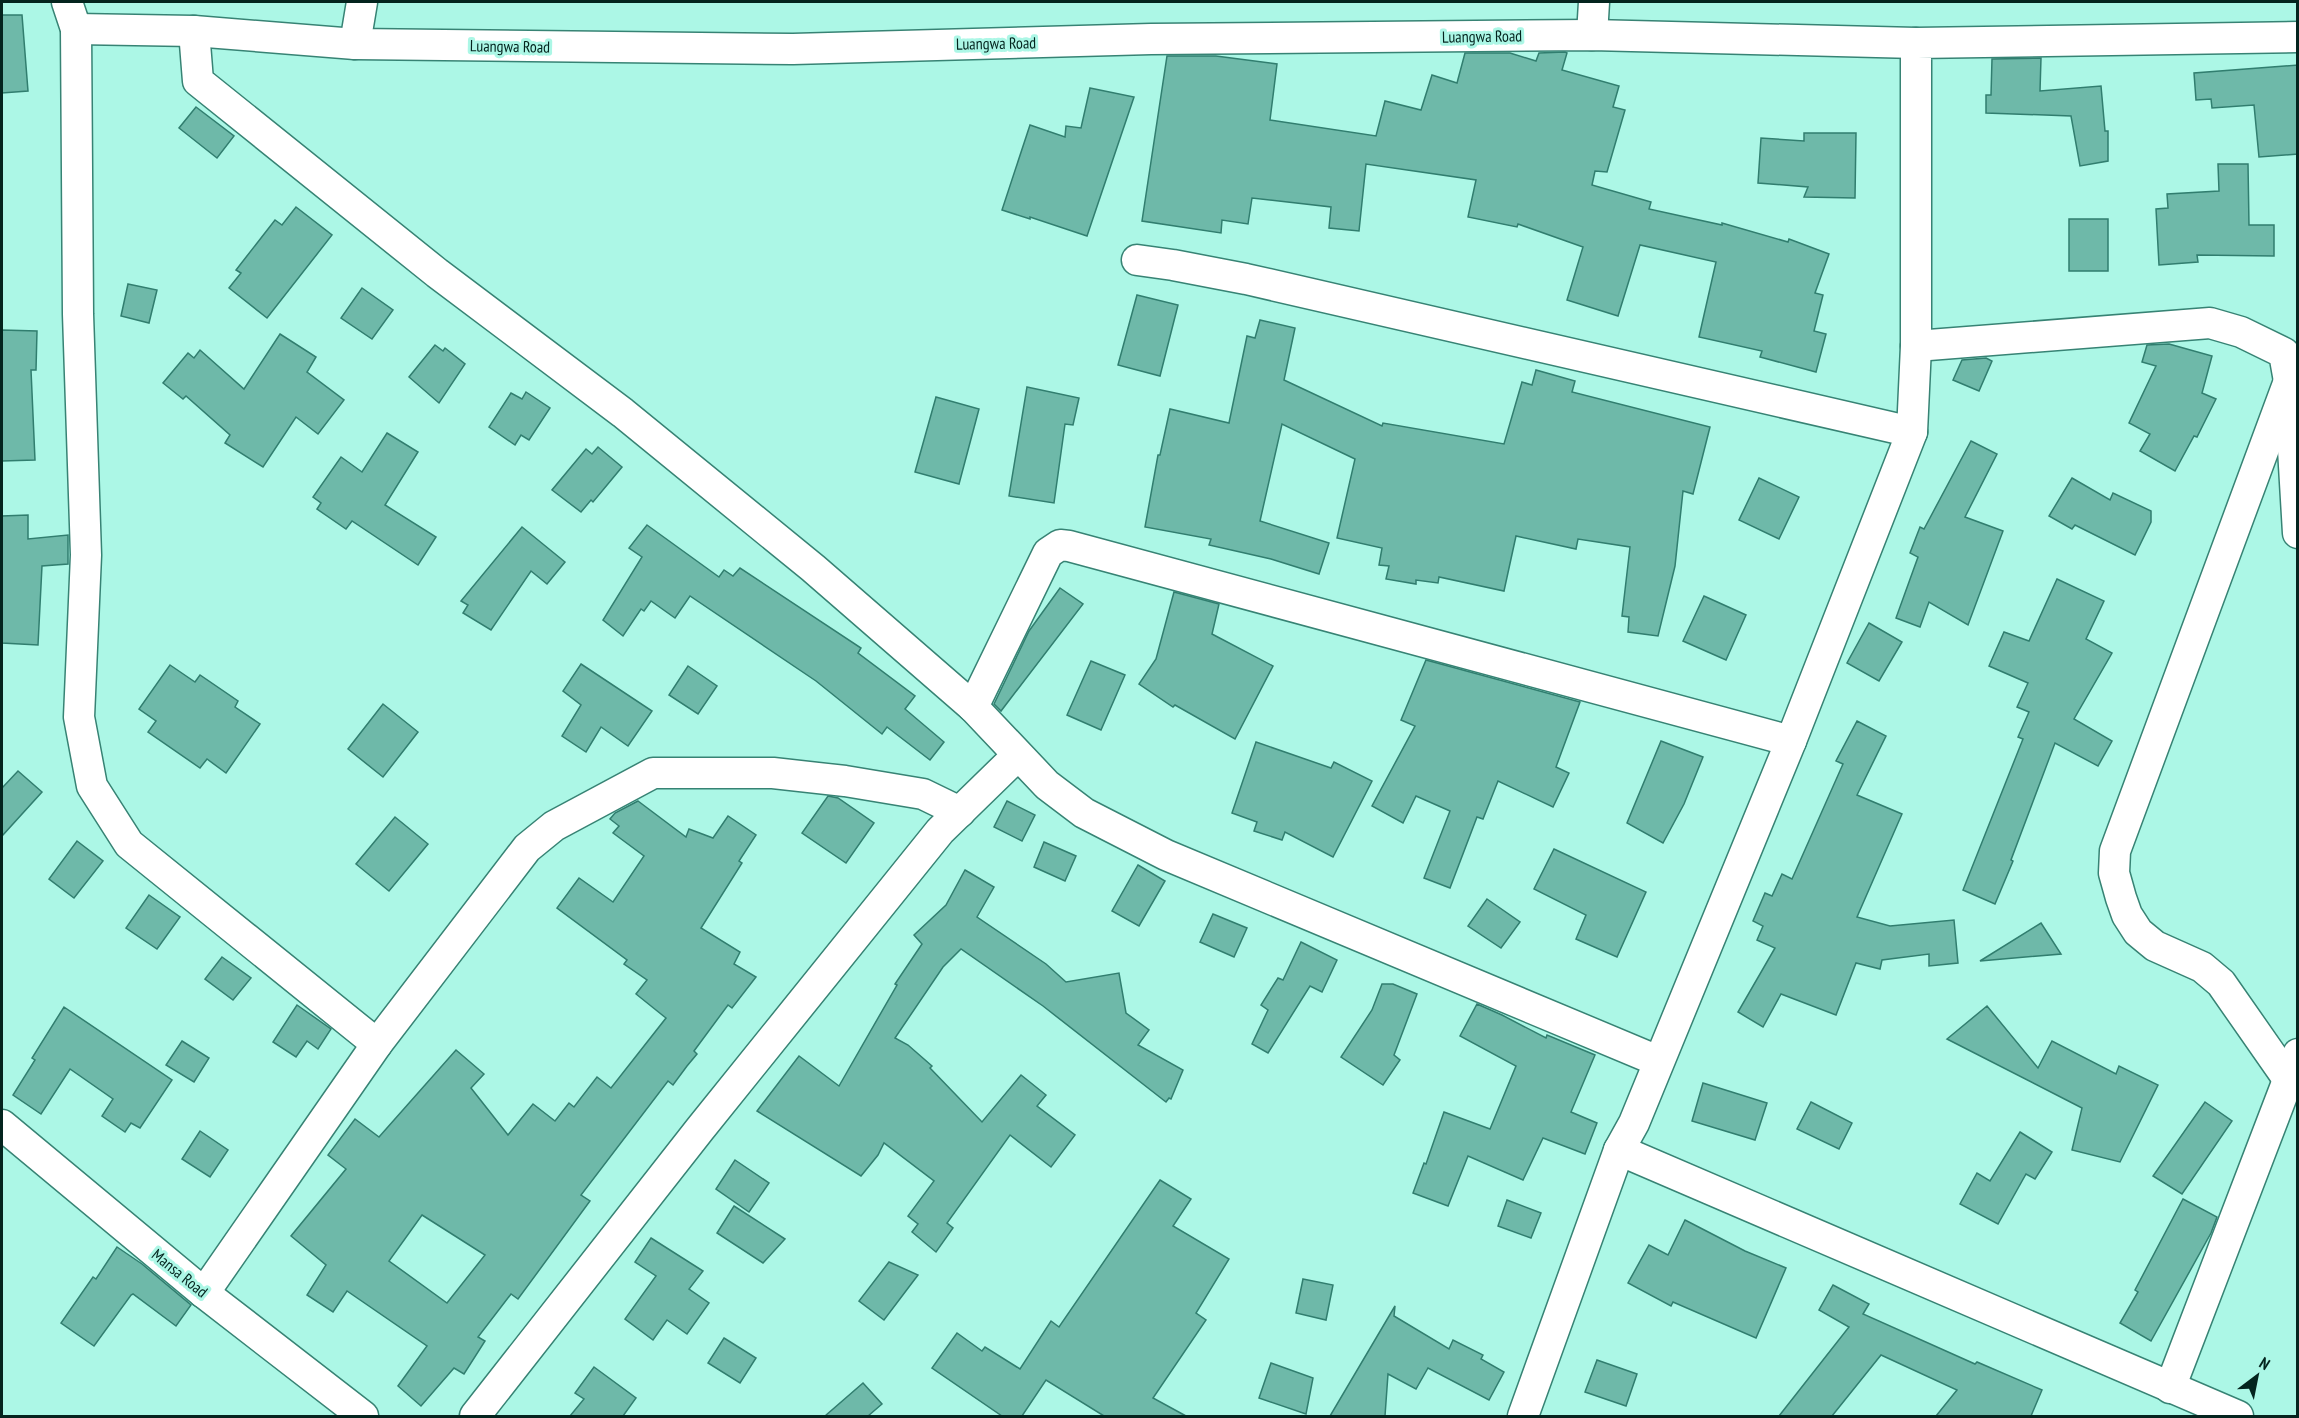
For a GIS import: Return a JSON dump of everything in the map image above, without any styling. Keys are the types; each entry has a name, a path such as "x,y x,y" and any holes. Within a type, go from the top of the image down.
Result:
{"street":[{"path":"355,44 362,2"},
{"path":"1592,35 1594,2"},
{"path":"72,15 86,555 79,717 92,786 129,844 377,1044"},
{"name":"Luangwa Road","path":"72,15 194,31 355,44 793,49 1151,39 1592,35 1916,43 2298,37"},
{"path":"194,31 198,81 437,273 632,420 813,568 973,707 1017,756 1047,785 1084,813 1166,855 1658,1062"},
{"path":"1523,1416 1619,1150 1634,1123 1791,741 1912,432 1916,346 1916,43"},
{"path":"1137,260 1193,268 1257,282 1912,432"},
{"path":"1916,346 2210,323 2241,332 2284,353 2289,381 2298,533"},
{"path":"2170,1389 2293,1066 2221,983 2202,967 2156,946 2138,932 2127,915 2115,873 2115,851 2289,381"},
{"path":"973,707 1048,553 1060,545 1791,741"},
{"path":"475,1416 700,1129 940,831 1017,756"},
{"path":"204,1293 377,1044 528,848 554,826 653,773 773,773 845,780 923,794 960,812"},
{"name":"Mansa Road","path":"2,1125 204,1293 363,1416"},
{"path":"1619,1150 2170,1389 2238,1416"}],"building":[{"path":"2,15 22,15 28,91 2,93"},
{"path":"1565,52 1567,53 1562,70 1619,86 1613,107 1625,110 1607,172 1595,171 1592,185 1651,202 1649,209 1722,225 1722,223 1788,242 1789,239 1829,254 1815,293 1823,295 1814,331 1826,334 1816,372 1760,357 1762,351 1699,337 1716,262 1640,245 1618,316 1567,300 1583,247 1518,224 1517,227 1468,217 1476,180 1366,164 1359,231 1329,228 1331,207 1252,198 1248,224 1222,220 1221,233 1142,221 1167,56 1216,56 1277,64 1270,120 1376,136 1385,101 1421,110 1432,75 1457,83 1465,53 1510,53 1536,61 1539,53"},
{"path":"2041,58 2040,91 2101,86 2105,131 2108,131 2108,161 2080,166 2071,116 1986,113 1986,95 1991,95 1992,59"},
{"path":"2298,65 2298,154 2259,157 2254,105 2212,108 2211,99 2196,100 2194,73"},
{"path":"1090,88 1134,97 1087,236 1002,210 1030,125 1065,137 1066,126 1081,128"},
{"path":"196,107 234,136 217,158 179,128"},
{"path":"1804,133 1856,133 1855,198 1804,197 1808,187 1758,183 1761,138 1804,141"},
{"path":"2218,164 2248,164 2249,225 2274,225 2274,256 2197,255 2198,262 2159,265 2156,209 2168,208 2167,194 2219,191"},
{"path":"296,207 332,235 267,318 229,288 241,273 236,270 275,220 282,225"},
{"path":"2069,219 2108,219 2108,271 2069,271"},
{"path":"128,284 157,290 149,323 121,316"},
{"path":"362,288 393,310 372,339 341,318"},
{"path":"1137,295 1178,305 1160,376 1118,365"},
{"path":"1260,320 1295,328 1284,380 1382,426 1383,423 1504,444 1522,382 1532,385 1536,370 1575,381 1572,392 1710,427 1693,494 1683,491 1675,566 1658,636 1628,632 1629,617 1622,616 1630,547 1578,539 1576,549 1516,536 1504,591 1439,577 1438,583 1416,580 1416,584 1386,579 1389,566 1379,565 1382,548 1337,538 1355,459 1282,424 1260,521 1329,543 1319,574 1271,559 1209,545 1211,539 1145,527 1158,455 1160,455 1170,409 1229,423 1247,336 1255,338"},
{"path":"2,330 37,331 36,370 31,370 35,460 2,461"},
{"path":"280,334 316,357 307,372 344,400 318,434 296,417 263,467 225,443 230,435 186,396 183,399 163,383 188,353 194,358 200,350 244,389"},
{"path":"2169,344 2212,356 2202,393 2216,399 2197,437 2194,436 2175,471 2140,451 2150,434 2129,423 2156,366 2142,362 2147,345"},
{"path":"435,345 443,351 445,348 465,364 439,403 409,377"},
{"path":"1986,358 1992,361 1979,391 1953,380 1962,360"},
{"path":"1027,387 1079,398 1073,425 1065,424 1054,503 1009,496"},
{"path":"526,392 550,408 529,440 521,435 515,445 489,427 511,393 522,399"},
{"path":"936,397 979,409 959,484 915,472"},
{"path":"387,433 418,452 385,505 436,537 418,565 352,521 346,529 317,509 321,503 313,497 341,457 362,472"},
{"path":"1971,441 1997,454 1965,517 2003,531 1968,625 1929,602 1920,627 1896,618 1918,557 1910,553 1920,527 1924,529"},
{"path":"598,447 622,467 593,502 591,500 581,512 552,490 586,449 592,454"},
{"path":"1759,478 1799,497 1779,539 1739,520"},
{"path":"2072,478 2110,500 2113,493 2151,511 2151,522 2135,555 2075,525 2072,529 2049,516"},
{"path":"28,515 28,539 68,535 68,564 42,566 38,645 2,643 2,516"},
{"path":"647,525 719,577 724,570 733,576 740,568 861,648 858,653 915,696 905,709 944,742 930,760 887,727 882,734 816,681 690,596 675,618 651,601 644,611 641,609 623,636 603,620 642,557 629,548"},
{"path":"522,527 565,562 547,584 531,571 491,630 463,613 468,605 461,601"},
{"path":"2057,579 2104,601 2086,639 2112,653 2074,719 2112,741 2098,766 2055,743 2011,860 2013,861 1995,904 1963,890 2023,739 2018,737 2029,712 2017,707 2028,683 1989,666 2004,632 2029,641"},
{"path":"1060,588 1083,604 1001,711 994,704 1029,631"},
{"path":"1174,592 1219,604 1212,634 1273,666 1235,739 1175,705 1173,707 1139,684 1156,659"},
{"path":"1704,596 1746,615 1726,660 1683,641"},
{"path":"1869,623 1902,642 1879,681 1847,663"},
{"path":"1426,660 1580,702 1556,767 1569,773 1553,807 1498,781 1483,819 1477,817 1450,888 1424,878 1450,811 1416,796 1403,823 1372,806 1415,726 1401,720"},
{"path":"1091,661 1125,675 1101,730 1067,715"},
{"path":"581,664 652,711 628,746 601,727 586,752 562,736 581,705 563,691"},
{"path":"170,665 195,682 200,675 238,701 235,707 260,724 226,773 207,759 200,768 148,732 156,721 139,709"},
{"path":"688,666 717,686 698,714 669,695"},
{"path":"383,704 418,732 383,777 348,749"},
{"path":"1857,721 1886,736 1857,795 1902,814 1857,917 1890,926 1954,920 1958,963 1929,966 1929,954 1882,960 1880,969 1856,963 1836,1015 1781,994 1763,1027 1738,1012 1775,948 1757,940 1763,926 1753,921 1765,893 1772,896 1782,874 1792,879 1843,764 1836,761"},
{"path":"1661,741 1703,757 1684,804 1663,843 1627,823"},
{"path":"1256,742 1331,768 1334,762 1372,781 1333,857 1285,832 1282,840 1254,831 1257,822 1232,813"},
{"path":"18,771 42,792 2,836 2,788"},
{"path":"828,796 838,798 874,823 846,863 802,833"},
{"path":"638,801 686,837 689,829 713,838 728,816 756,835 739,861 742,863 701,928 740,952 734,964 756,977 732,1008 728,1005 694,1051 697,1054 673,1085 668,1081 581,1195 590,1201 518,1299 511,1294 478,1337 485,1341 464,1374 454,1368 421,1406 398,1386 427,1346 347,1291 333,1312 307,1295 326,1265 291,1236 346,1169 328,1155 355,1119 379,1137 456,1050 484,1074 471,1088 508,1135 533,1104 555,1121 569,1103 574,1107 597,1077 611,1088 666,1018 636,994 647,980 624,964 627,960 557,908 579,878 613,902 644,856 613,833 619,826 610,819 615,813","holes":["422,1215 485,1255 447,1303 389,1261"]},
{"path":"1007,801 1035,815 1022,841 994,827"},
{"path":"395,817 428,844 389,891 356,864"},
{"path":"77,841 103,861 74,898 49,879"},
{"path":"1044,842 1076,856 1065,881 1034,867"},
{"path":"1554,849 1646,892 1617,957 1576,939 1586,915 1534,889"},
{"path":"1138,865 1165,881 1139,926 1112,911"},
{"path":"965,870 994,887 977,917 1046,964 1066,982 1119,973 1126,1013 1149,1030 1138,1045 1183,1070 1171,1099 1169,1098 1166,1102 1043,1006 961,949 943,967 895,1038 908,1045 932,1066 930,1068 982,1122 1021,1075 1046,1095 1037,1106 1075,1135 1051,1167 1010,1135 947,1223 953,1228 936,1252 912,1232 918,1224 908,1216 934,1181 884,1143 878,1155 861,1176 757,1111 799,1056 839,1086 897,985 895,984 922,944 914,935 946,905"},
{"path":"149,895 180,917 157,949 126,928"},
{"path":"1487,899 1520,922 1501,948 1468,926"},
{"path":"1213,914 1247,928 1234,957 1200,942"},
{"path":"2041,923 2061,954 1980,961"},
{"path":"1301,942 1337,960 1322,992 1310,986 1268,1053 1252,1044 1268,1010 1261,1005 1278,978 1283,980"},
{"path":"222,957 251,978 233,1000 205,979"},
{"path":"1382,984 1393,984 1417,994 1394,1055 1400,1060 1383,1085 1341,1057 1372,1010"},
{"path":"1477,1004 1546,1038 1547,1035 1595,1055 1571,1112 1597,1123 1585,1154 1543,1138 1523,1180 1468,1156 1448,1206 1413,1193 1444,1112 1490,1129 1516,1066 1460,1036"},
{"path":"297,1005 331,1029 318,1049 307,1041 296,1057 273,1042"},
{"path":"1987,1006 2038,1068 2052,1041 2116,1074 2119,1066 2158,1085 2120,1162 2072,1150 2082,1108 1947,1039"},
{"path":"64,1007 172,1080 140,1128 131,1123 125,1132 102,1116 113,1099 70,1069 41,1114 13,1095 35,1060 32,1058"},
{"path":"182,1041 209,1058 194,1082 166,1065"},
{"path":"1703,1083 1767,1103 1755,1140 1692,1121"},
{"path":"1811,1102 1852,1123 1839,1149 1797,1129"},
{"path":"2205,1102 2232,1121 2182,1194 2153,1176"},
{"path":"200,1131 228,1150 210,1177 182,1159"},
{"path":"2020,1132 2052,1152 2035,1179 2026,1174 1998,1224 1960,1204 1977,1173 1990,1181"},
{"path":"735,1160 769,1183 749,1212 716,1189"},
{"path":"1160,1180 1191,1199 1173,1226 1229,1259 1196,1313 1206,1320 1153,1398 1186,1416 1104,1416 1046,1380 1022,1416 1002,1416 932,1368 957,1333 982,1351 985,1347 1020,1369 1051,1321 1059,1327"},
{"path":"2183,1199 2217,1217 2211,1233 2151,1341 2120,1323 2138,1292 2135,1290"},
{"path":"1507,1200 1541,1213 1531,1238 1498,1226"},
{"path":"734,1206 785,1239 763,1263 717,1233"},
{"path":"1685,1220 1745,1251 1786,1268 1756,1338 1673,1302 1671,1306 1628,1283 1649,1245 1668,1255"},
{"path":"651,1238 703,1271 689,1289 709,1303 687,1334 667,1320 653,1340 625,1319 656,1276 635,1262"},
{"path":"117,1247 142,1264 191,1305 176,1326 133,1294 94,1346 61,1323 93,1277 96,1279"},
{"path":"889,1262 918,1275 884,1320 859,1301"},
{"path":"1303,1279 1333,1285 1326,1320 1296,1313"},
{"path":"1833,1285 1869,1304 1863,1314 1975,1364 1977,1362 2042,1390 2031,1416 1936,1416 1957,1390 1881,1355 1832,1416 1779,1416 1849,1327 1819,1310"},
{"path":"1395,1306 1394,1316 1449,1349 1453,1340 1483,1355 1481,1359 1504,1372 1489,1400 1428,1368 1416,1389 1388,1374 1385,1416 1330,1416"},
{"path":"724,1338 756,1358 740,1383 708,1363"},
{"path":"1597,1360 1637,1374 1626,1406 1585,1392"},
{"path":"1271,1363 1313,1378 1306,1414 1259,1398"},
{"path":"594,1367 636,1398 623,1416 570,1416 584,1399 575,1393"},
{"path":"863,1383 882,1404 868,1416 825,1416"}]}
